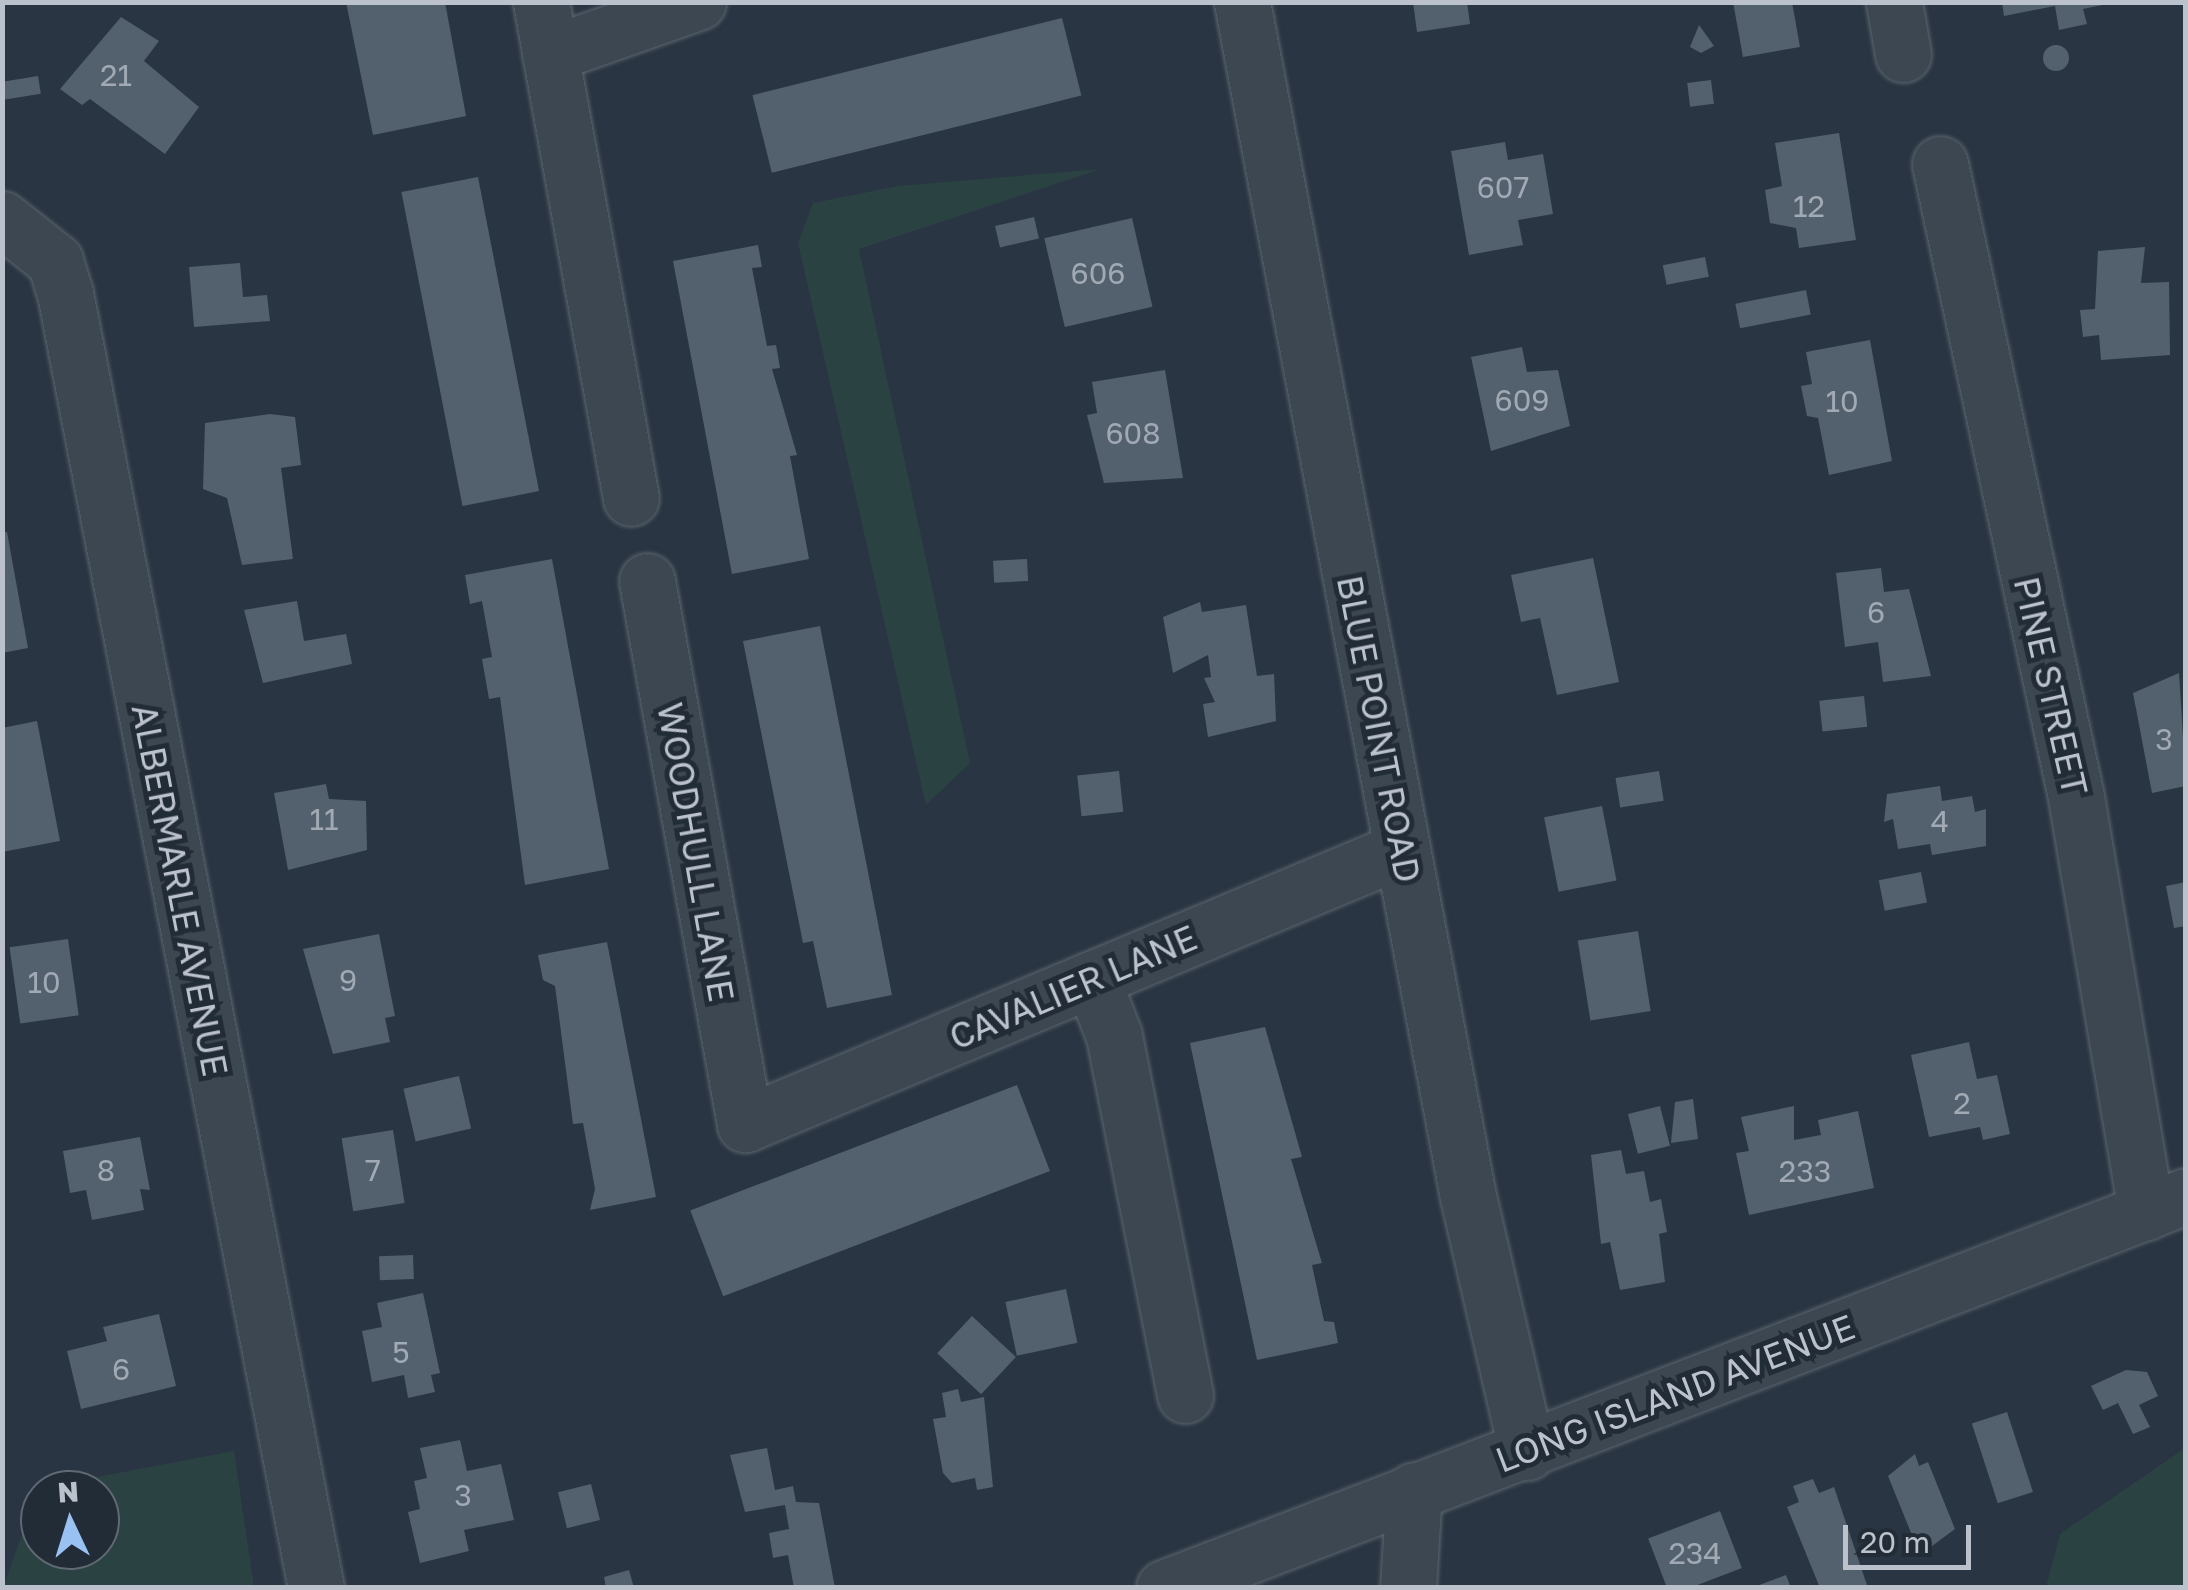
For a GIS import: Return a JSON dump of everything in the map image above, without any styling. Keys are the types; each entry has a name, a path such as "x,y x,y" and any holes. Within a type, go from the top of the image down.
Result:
{"street":[{"path":"631,498 546,28 698,2"},
{"name":"BLUE POINT ROAD","path":"1242,2 1401,850 1527,1452"},
{"name":"PINE STREET","path":"1940,164 2166,1204"},
{"name":"ALBERMARLE AVENUE","path":"2,219 55,261 65,293 316,1588"},
{"name":"WOODHULL LANE","path":"646,580 745,1124"},
{"name":"CAVALIER LANE","path":"745,1124 1401,850"},
{"path":"1092,979 1114,1036 1184,1396"},
{"name":"LONG ISLAND AVENUE","path":"1164,1588 2166,1204"},
{"path":"1408,1588 1414,1490"}],"green space":[{"path":"1101,169 859,249 970,763 926,805 798,243 813,203 898,186"},
{"path":"2185,1448 2185,1587 2046,1587 2060,1534"},
{"path":"234,1451 254,1587 3,1587 20,1540 20,1570 120,1570 120,1473"}],"building":[{"path":"346,2 445,2 466,116 373,135"},
{"path":"1413,2 1467,2 1470,24 1417,32"},
{"path":"1733,2 1792,2 1800,47 1743,57"},
{"path":"2002,2 2107,4 2083,9 2087,24 2059,30 2055,6 2004,16"},
{"path":"121,17 159,41 144,61 199,107 165,154 90,99 82,105 60,89"},
{"path":"1062,18 1081,96 772,173 752,95"},
{"path":"1699,25 1714,46 1701,53 1690,47"},
{"path":"2056,45 2065,49 2069,58 2065,67 2056,71 2047,67 2043,58 2047,49"},
{"path":"38,76 41,94 5,99 2,82"},
{"path":"1711,80 1714,104 1690,107 1687,83"},
{"path":"1839,133 1856,240 1799,248 1796,228 1770,223 1765,190 1782,186 1775,143"},
{"path":"1505,142 1508,160 1543,154 1553,214 1518,220 1523,245 1469,255 1451,151"},
{"path":"478,177 539,491 462,506 401,192"},
{"path":"1034,217 1039,238 1000,247 995,226"},
{"path":"1132,218 1152,307 1065,327 1044,238"},
{"path":"758,245 762,267 752,268 767,346 776,345 780,368 772,369 797,455 790,456 809,559 732,574 673,261"},
{"path":"2145,247 2141,283 2169,282 2170,355 2101,360 2099,335 2083,337 2080,310 2095,309 2098,251"},
{"path":"1705,257 1709,277 1667,285 1663,265"},
{"path":"240,263 243,297 267,295 270,321 194,327 189,267"},
{"path":"1806,290 1811,315 1740,328 1735,304"},
{"path":"1870,340 1892,461 1829,475 1818,418 1807,416 1801,386 1812,384 1806,352"},
{"path":"1522,347 1527,372 1558,370 1570,426 1491,451 1471,357"},
{"path":"1165,370 1183,478 1104,483 1087,415 1097,413 1092,382"},
{"path":"270,414 295,417 301,465 281,468 293,559 242,565 227,498 203,489 205,423"},
{"path":"7,532 28,648 2,653 2,533"},
{"path":"1593,558 1619,682 1557,695 1540,618 1521,622 1511,575"},
{"path":"552,559 609,869 525,885 500,697 489,699 482,659 492,657 482,601 470,604 465,575"},
{"path":"1027,559 1028,581 994,583 993,561"},
{"path":"1881,568 1884,592 1909,589 1931,676 1883,682 1878,642 1845,647 1836,573"},
{"path":"297,601 304,641 346,634 352,664 263,683 244,610"},
{"path":"1200,602 1202,612 1246,605 1257,676 1274,674 1276,721 1208,737 1203,704 1215,702 1204,678 1211,677 1208,655 1173,673 1163,617"},
{"path":"820,626 892,995 827,1008 813,941 803,943 743,641"},
{"path":"2179,673 2186,786 2152,793 2133,693"},
{"path":"1864,696 1867,727 1822,732 1819,701"},
{"path":"37,721 60,841 2,852 2,728"},
{"path":"1119,771 1123,812 1082,816 1077,775"},
{"path":"1659,771 1664,801 1620,808 1616,778"},
{"path":"326,784 329,799 366,801 367,850 288,870 274,793"},
{"path":"1940,786 1942,801 1972,796 1975,812 1986,809 1986,846 1932,855 1930,844 1898,849 1893,819 1884,822 1887,794"},
{"path":"1602,806 1617,881 1559,892 1544,817"},
{"path":"1921,872 1927,902 1885,911 1879,880"},
{"path":"2186,882 2186,926 2174,928 2166,886"},
{"path":"1638,931 1651,1011 1590,1021 1578,941"},
{"path":"379,934 395,1016 385,1018 390,1042 333,1054 303,949"},
{"path":"68,939 79,1015 20,1023 10,947"},
{"path":"607,942 656,1197 590,1210 595,1189 583,1123 573,1124 555,986 543,980 538,955"},
{"path":"1265,1027 1302,1157 1291,1159 1322,1263 1312,1265 1324,1321 1334,1322 1338,1343 1257,1360 1190,1043"},
{"path":"1969,1042 1977,1079 1997,1075 2010,1134 1983,1140 1980,1127 1929,1137 1911,1055"},
{"path":"459,1076 471,1129 416,1141 403,1089"},
{"path":"1017,1085 1050,1171 723,1296 690,1210"},
{"path":"1693,1099 1698,1139 1671,1143 1675,1102"},
{"path":"1660,1106 1670,1146 1638,1154 1628,1114"},
{"path":"1794,1106 1794,1140 1821,1135 1818,1120 1858,1111 1874,1188 1749,1215 1736,1153 1749,1151 1741,1117"},
{"path":"393,1130 405,1203 353,1211 342,1138"},
{"path":"140,1137 150,1190 140,1189 144,1210 92,1220 86,1190 70,1193 63,1151"},
{"path":"1621,1150 1626,1174 1644,1171 1650,1202 1661,1199 1667,1232 1659,1234 1665,1282 1620,1290 1610,1242 1601,1244 1591,1155"},
{"path":"413,1255 414,1279 380,1280 379,1256"},
{"path":"1066,1289 1077,1343 1017,1356 1005,1302"},
{"path":"423,1293 440,1373 431,1375 435,1392 408,1398 404,1375 372,1382 362,1331 382,1327 377,1303"},
{"path":"159,1314 176,1386 81,1409 67,1351 107,1341 103,1327"},
{"path":"972,1316 1016,1357 981,1394 937,1353"},
{"path":"2126,1370 2147,1372 2158,1396 2139,1405 2150,1427 2133,1434 2118,1403 2103,1410 2091,1386"},
{"path":"958,1389 961,1402 984,1397 993,1487 977,1490 975,1478 952,1483 943,1473 933,1419 946,1417 942,1393"},
{"path":"2007,1412 2033,1492 1998,1503 1972,1423"},
{"path":"460,1440 467,1471 501,1464 514,1520 464,1530 469,1551 420,1563 408,1512 420,1509 414,1481 427,1478 420,1448"},
{"path":"767,1448 775,1490 793,1486 796,1502 819,1503 835,1588 794,1588 788,1555 773,1558 769,1533 789,1529 785,1505 745,1512 730,1455"},
{"path":"1915,1454 1919,1466 1928,1462 1955,1529 1928,1549 1916,1545 1888,1476"},
{"path":"1813,1479 1819,1493 1834,1487 1868,1588 1820,1588 1787,1507 1799,1502 1793,1486"},
{"path":"591,1484 600,1520 567,1528 558,1492"},
{"path":"1720,1511 1742,1568 1690,1588 1667,1588 1648,1539"},
{"path":"629,1570 634,1588 606,1588 604,1577"},
{"path":"1786,1575 1791,1588 1754,1588 1754,1587"}]}
